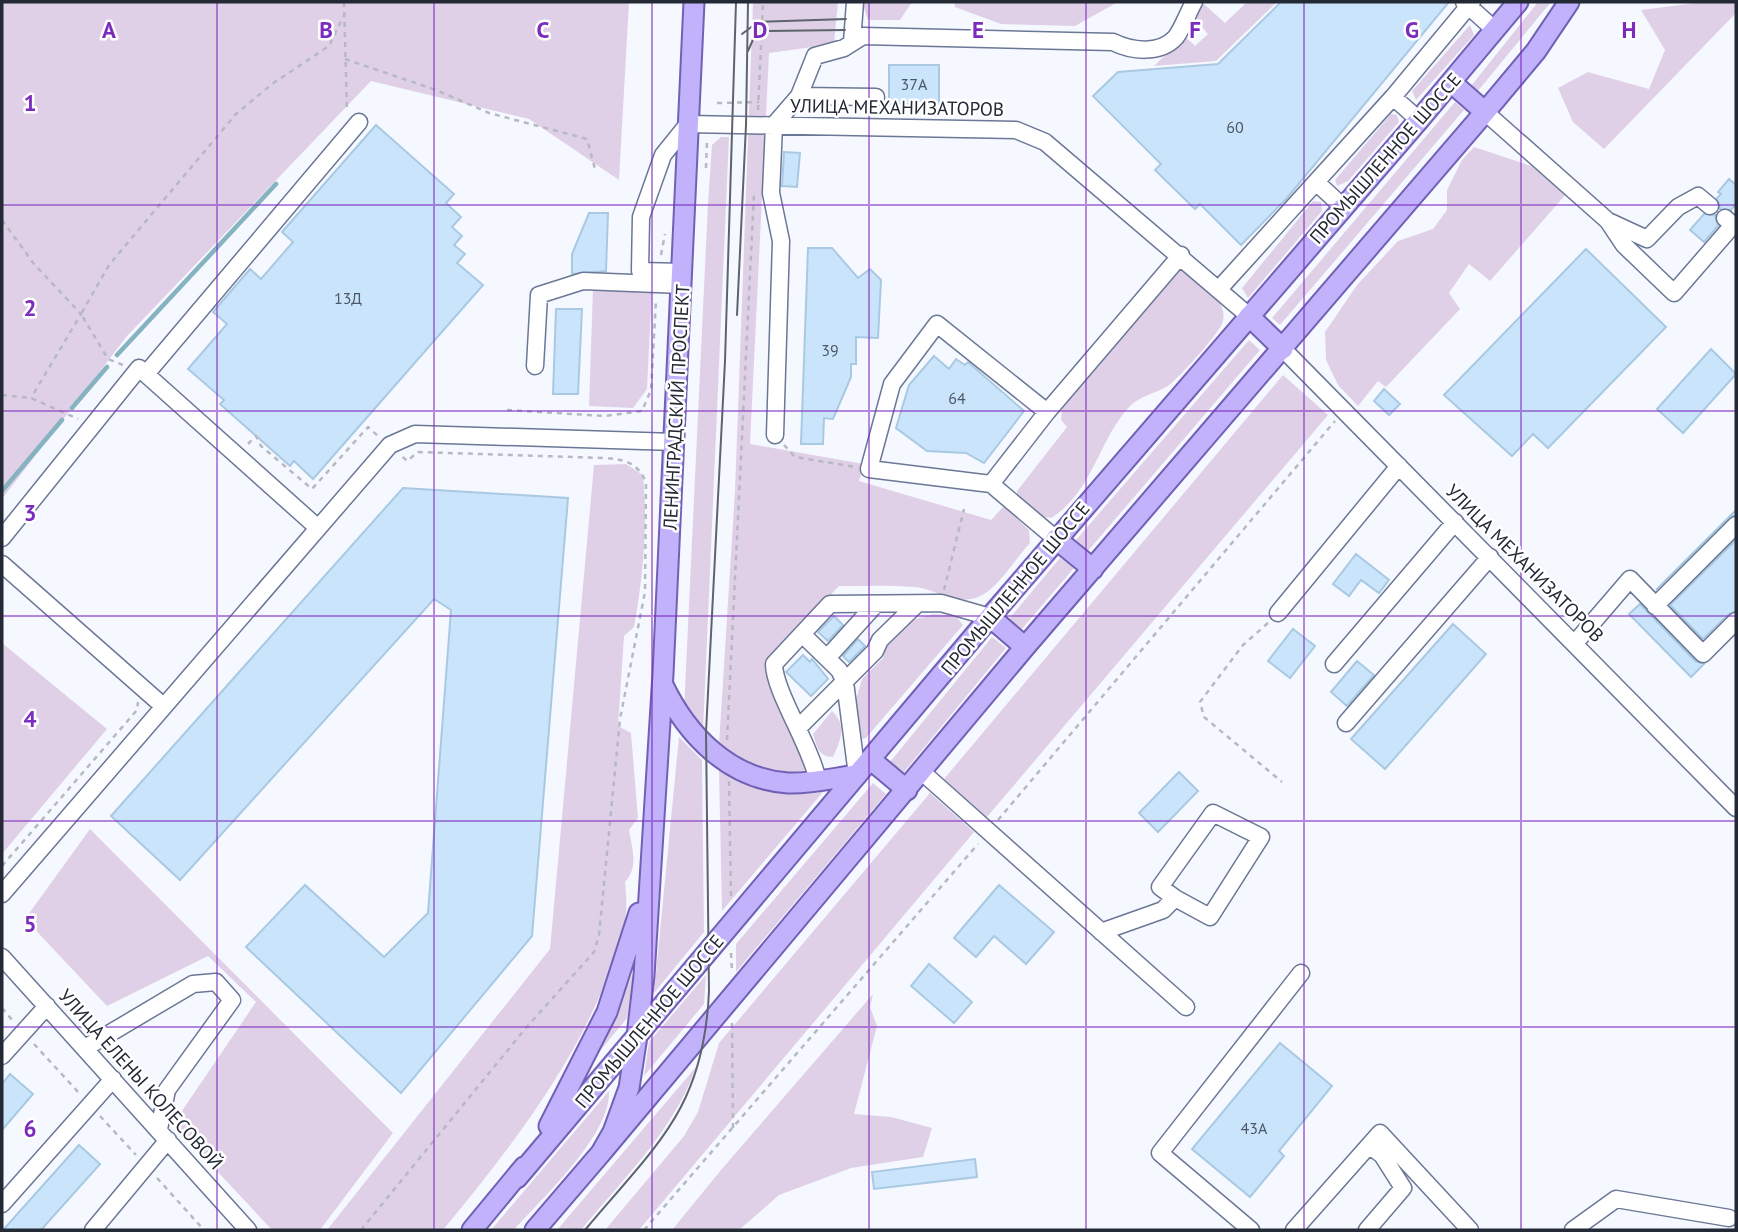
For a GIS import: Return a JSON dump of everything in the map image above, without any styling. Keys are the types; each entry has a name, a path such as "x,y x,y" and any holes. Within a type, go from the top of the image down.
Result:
{"main road":[{"name":"ЛЕНИНГРАДСКИЙ ПРОСПЕКТ","path":"535,1230 601,1153 622,1111 637,1036 656,812 694,2"},
{"name":"ПРОМЫШЛЕННОЕ ШОССЕ","path":"517,1178 989,617 1518,2"},
{"path":"601,1153 1024,648 1485,113 1536,51 1569,2"},
{"path":"1451,83 1485,113"},
{"path":"1248,316 1283,349"},
{"path":"1056,539 1093,569"},
{"path":"989,617 1024,648"},
{"path":"663,684 682,720 693,734 728,762 773,781 818,781 857,775"},
{"path":"870,759 906,790"},
{"name":"ЛЕНИНГРАДСКИЙ ПРОСПЕКТ","path":"472,1230 517,1178 566,1098 607,1012 636,926 656,812"}],"street":[{"path":"852,42 855,2"},
{"path":"775,435 781,241 771,193 766,125 799,96 815,56 844,48 863,36 1113,41 1128,50 1147,50 1174,39 1194,2"},
{"path":"1219,289 1393,97 1468,3 1495,30"},
{"path":"799,96 876,97"},
{"path":"1393,97 1419,120"},
{"path":"1485,113 1608,221 1624,245 1674,293 1733,225 1725,218"},
{"path":"2,538 353,117"},
{"name":"УЛИЦА МЕХАНИЗАТОРОВ","path":"688,124 1016,130 1045,142 1181,255 1248,316"},
{"path":"658,278 640,271 641,217 663,155 688,124"},
{"path":"1317,183 1343,207"},
{"path":"1608,221 1647,239 1678,206 1698,196 1710,206"},
{"path":"991,484 1046,412 1181,255"},
{"path":"535,366 539,295 583,281 682,279"},
{"path":"1046,412 937,324 892,384 869,469 991,484 1056,539"},
{"name":"УЛИЦА МЕХАНИЗАТОРОВ","path":"1283,349 1736,808"},
{"path":"140,374 318,528"},
{"path":"2,894 162,705 390,445 415,434 674,442"},
{"path":"1278,613 1399,466"},
{"path":"1334,664 1455,522"},
{"path":"1655,606 1736,525"},
{"path":"1346,723 1490,557"},
{"path":"2,564 162,705"},
{"path":"1575,643 1630,579 1703,654 1736,621"},
{"path":"818,781 811,753 774,664 830,604 941,603 989,617"},
{"path":"827,658 876,604"},
{"path":"799,727 917,604"},
{"path":"802,634 839,670 845,682 857,775"},
{"path":"852,739 870,759"},
{"path":"922,772 1186,1007"},
{"path":"1213,813 1261,837 1210,917 1175,898 1160,887 1213,813"},
{"path":"1101,932 1163,910 1175,898"},
{"name":"УЛИЦА ЕЛЕНЫ КОЛЕСОВОЙ","path":"2,957 248,1230"},
{"path":"1251,1230 1160,1153 1301,973"},
{"path":"85,1048 193,985 216,982 232,1000 167,1090 164,1135 146,1167 93,1230"},
{"path":"2,1056 47,1006"},
{"path":"2,1204 113,1079"},
{"path":"1294,1230 1380,1133 1470,1230"},
{"path":"1367,1230 1403,1188 1382,1155 1370,1146"},
{"path":"1573,1230 1616,1199 1730,1218"}],"path":[{"path":"344,2 345,59 353,117"},
{"path":"763,2 759,102 766,125"},
{"path":"31,398 109,265 236,114 272,84 329,46 344,15"},
{"path":"345,59 436,90 489,113 587,139 594,169"},
{"path":"717,103 759,102"},
{"path":"706,168 707,139 716,139"},
{"path":"733,1128 728,762 734,569 754,194"},
{"path":"2,220 34,264 81,314 108,359 140,374"},
{"path":"507,410 606,416 642,411 651,390 658,278 667,223"},
{"path":"2,395 31,398 93,426"},
{"path":"236,456 256,436 261,446 312,489 368,427 407,461 418,452 603,457 624,459 631,463 640,470 646,482 645,592 620,719 599,935 594,953 525,1029 361,1230"},
{"path":"775,435 795,457 869,469"},
{"path":"941,603 964,509"},
{"path":"1278,613 1243,645 1200,702 1204,717 1282,782"},
{"path":"2,866 137,710 136,683"},
{"path":"2,1008 204,1230"}],"shaded area":[{"path":"2,2 629,2 619,180 529,119 371,81 127,336 2,499"},
{"path":"753,2 838,2 834,44 769,53 750,444 864,464 859,481 991,520 1004,506 1029,530 1030,543 992,587 970,599 961,600 915,587 839,586 765,664 806,766 803,773 780,771 748,763 719,744 735,491"},
{"path":"862,2 912,2 900,20 868,20"},
{"path":"954,2 1118,2 1075,26 1001,24 955,7"},
{"path":"1247,2 1277,2 1216,61 1154,66 1185,36 1195,46 1208,34 1192,15 1204,4 1225,23"},
{"path":"1538,2 1551,2 1477,92 1471,86"},
{"path":"1704,2 1736,2 1736,13 1604,149 1573,122 1558,88 1588,72 1649,89 1665,50 1641,10"},
{"path":"1470,25 1474,35 1416,100 1412,91"},
{"path":"1455,102 1464,110 1280,325 1272,318"},
{"path":"1391,114 1397,115 1399,122 1348,181 1337,186 1335,180"},
{"path":"721,137 729,137 703,731 684,710 708,203 712,145"},
{"path":"1474,147 1531,166 1567,193 1490,281 1469,264 1449,293 1460,309 1386,387 1378,381 1358,406 1338,385 1326,360 1325,332 1357,285 1398,241 1433,229 1447,210 1447,190 1462,160"},
{"path":"1313,201 1321,202 1322,211 1248,298 1242,288"},
{"path":"1184,268 1217,298 1223,313 1220,327 1173,382 1130,406 1110,434 1077,494 1065,507 1051,518 1041,516 1017,497 1017,491 1067,427 1061,420 1063,404 1177,271"},
{"path":"652,288 647,389 633,408 589,406 593,289"},
{"path":"1249,340 1260,350 1088,551 1076,540"},
{"path":"1283,375 1328,415 987,817 944,779"},
{"path":"626,464 643,475 644,494 642,571 634,627 624,636 618,726 631,733 638,818 629,830 633,864 625,882 624,929 608,976 575,1045 536,1109 443,1230 327,1230 550,949 594,465"},
{"path":"1060,558 1074,568 1021,630 1008,620"},
{"path":"933,614 956,616 963,625 866,738 862,739 855,703 862,679 883,658 885,648 913,620"},
{"path":"992,637 1006,648 904,772 890,762"},
{"path":"2,643 107,729 2,854"},
{"path":"832,711 840,722 841,733 833,757 828,757 817,747 813,734"},
{"path":"679,737 702,760 704,932 654,993"},
{"path":"719,769 742,783 769,791 796,794 823,792 722,911"},
{"path":"873,783 886,794 736,972 736,944"},
{"path":"930,793 974,832 639,1230 605,1230 684,1136 698,1112 719,1043"},
{"path":"90,829 393,1133 320,1230 272,1230 173,1124 256,1002 208,956 107,1006 25,919"},
{"path":"636,965 627,1018 600,1051"},
{"path":"706,975 704,1004 644,1076 649,1042"},
{"path":"873,994 870,1007 877,1026 854,1114 891,1117 932,1128 923,1157 851,1168 779,1195 739,1230 672,1230 721,1170"},
{"path":"696,1067 675,1112 630,1173 581,1230 557,1230"},
{"path":"609,1091 607,1108 599,1127 557,1184 514,1230 491,1230"}],"building":[{"path":"1281,2 1449,2 1287,198 1241,245 1200,204 1195,209 1155,170 1161,164 1093,96 1118,72 1218,64"},
{"path":"889,65 939,65 939,104 889,104"},
{"path":"376,125 454,194 446,203 461,217 452,227 462,236 454,245 465,254 457,263 483,285 313,479 294,461 290,466 220,404 224,400 188,369 227,324 213,312 250,269 261,279 293,242 282,232"},
{"path":"784,152 800,153 797,187 782,186"},
{"path":"1729,179 1736,185 1736,204 1731,210 1720,209 1717,198 1721,194 1718,192"},
{"path":"589,213 608,213 606,271 572,274 572,254"},
{"path":"1704,214 1715,215 1718,226 1704,242 1690,230"},
{"path":"808,248 832,248 858,278 870,269 881,280 878,338 856,337 856,364 851,364 851,377 833,419 824,418 823,444 801,444"},
{"path":"1586,249 1666,327 1548,448 1533,434 1512,456 1444,395"},
{"path":"556,309 582,309 578,394 553,394"},
{"path":"1711,349 1736,374 1683,433 1657,409"},
{"path":"934,356 949,369 956,359 965,365 968,362 1024,411 984,463 966,453 927,451 896,428 909,385"},
{"path":"1384,389 1400,404 1389,415 1374,401"},
{"path":"403,488 568,498 532,936 401,1093 246,947 305,885 384,957 428,913 451,610 434,599 180,880 111,816"},
{"path":"1736,510 1736,515 1729,518 1656,590"},
{"path":"1736,540 1736,611 1729,614 1703,639 1670,605"},
{"path":"1356,554 1389,580 1379,593 1361,580 1349,596 1333,584"},
{"path":"1640,604 1695,661 1704,664 1691,677 1629,614"},
{"path":"834,616 843,625 828,641 818,632"},
{"path":"1453,624 1486,654 1385,769 1351,739"},
{"path":"1293,629 1315,646 1290,678 1268,661"},
{"path":"858,639 865,646 849,662 843,656"},
{"path":"803,655 810,662 812,659 828,679 811,696 786,672"},
{"path":"1357,661 1374,675 1347,706 1331,692"},
{"path":"1179,772 1198,791 1158,832 1139,813"},
{"path":"999,885 1054,932 1026,964 994,936 976,957 954,938"},
{"path":"929,964 972,1002 954,1023 911,986"},
{"path":"1280,1043 1332,1086 1279,1151 1284,1156 1250,1197 1192,1149"},
{"path":"10,1074 33,1094 2,1130 2,1084"},
{"path":"79,1145 100,1164 41,1230 3,1230"},
{"path":"975,1159 977,1177 874,1189 872,1172"}],"waterway":[{"path":"117,355 276,184"},
{"path":"72,408 107,367"},
{"path":"2,491 62,420"}],"tram line":[{"path":"585,1230 672,1123 698,1066 705,1032 709,991 706,732 725,361 736,2"},
{"path":"737,315 746,125 748,2"},
{"path":"742,34 758,22 846,19"},
{"path":"748,51 755,35 767,31 845,30"}]}
